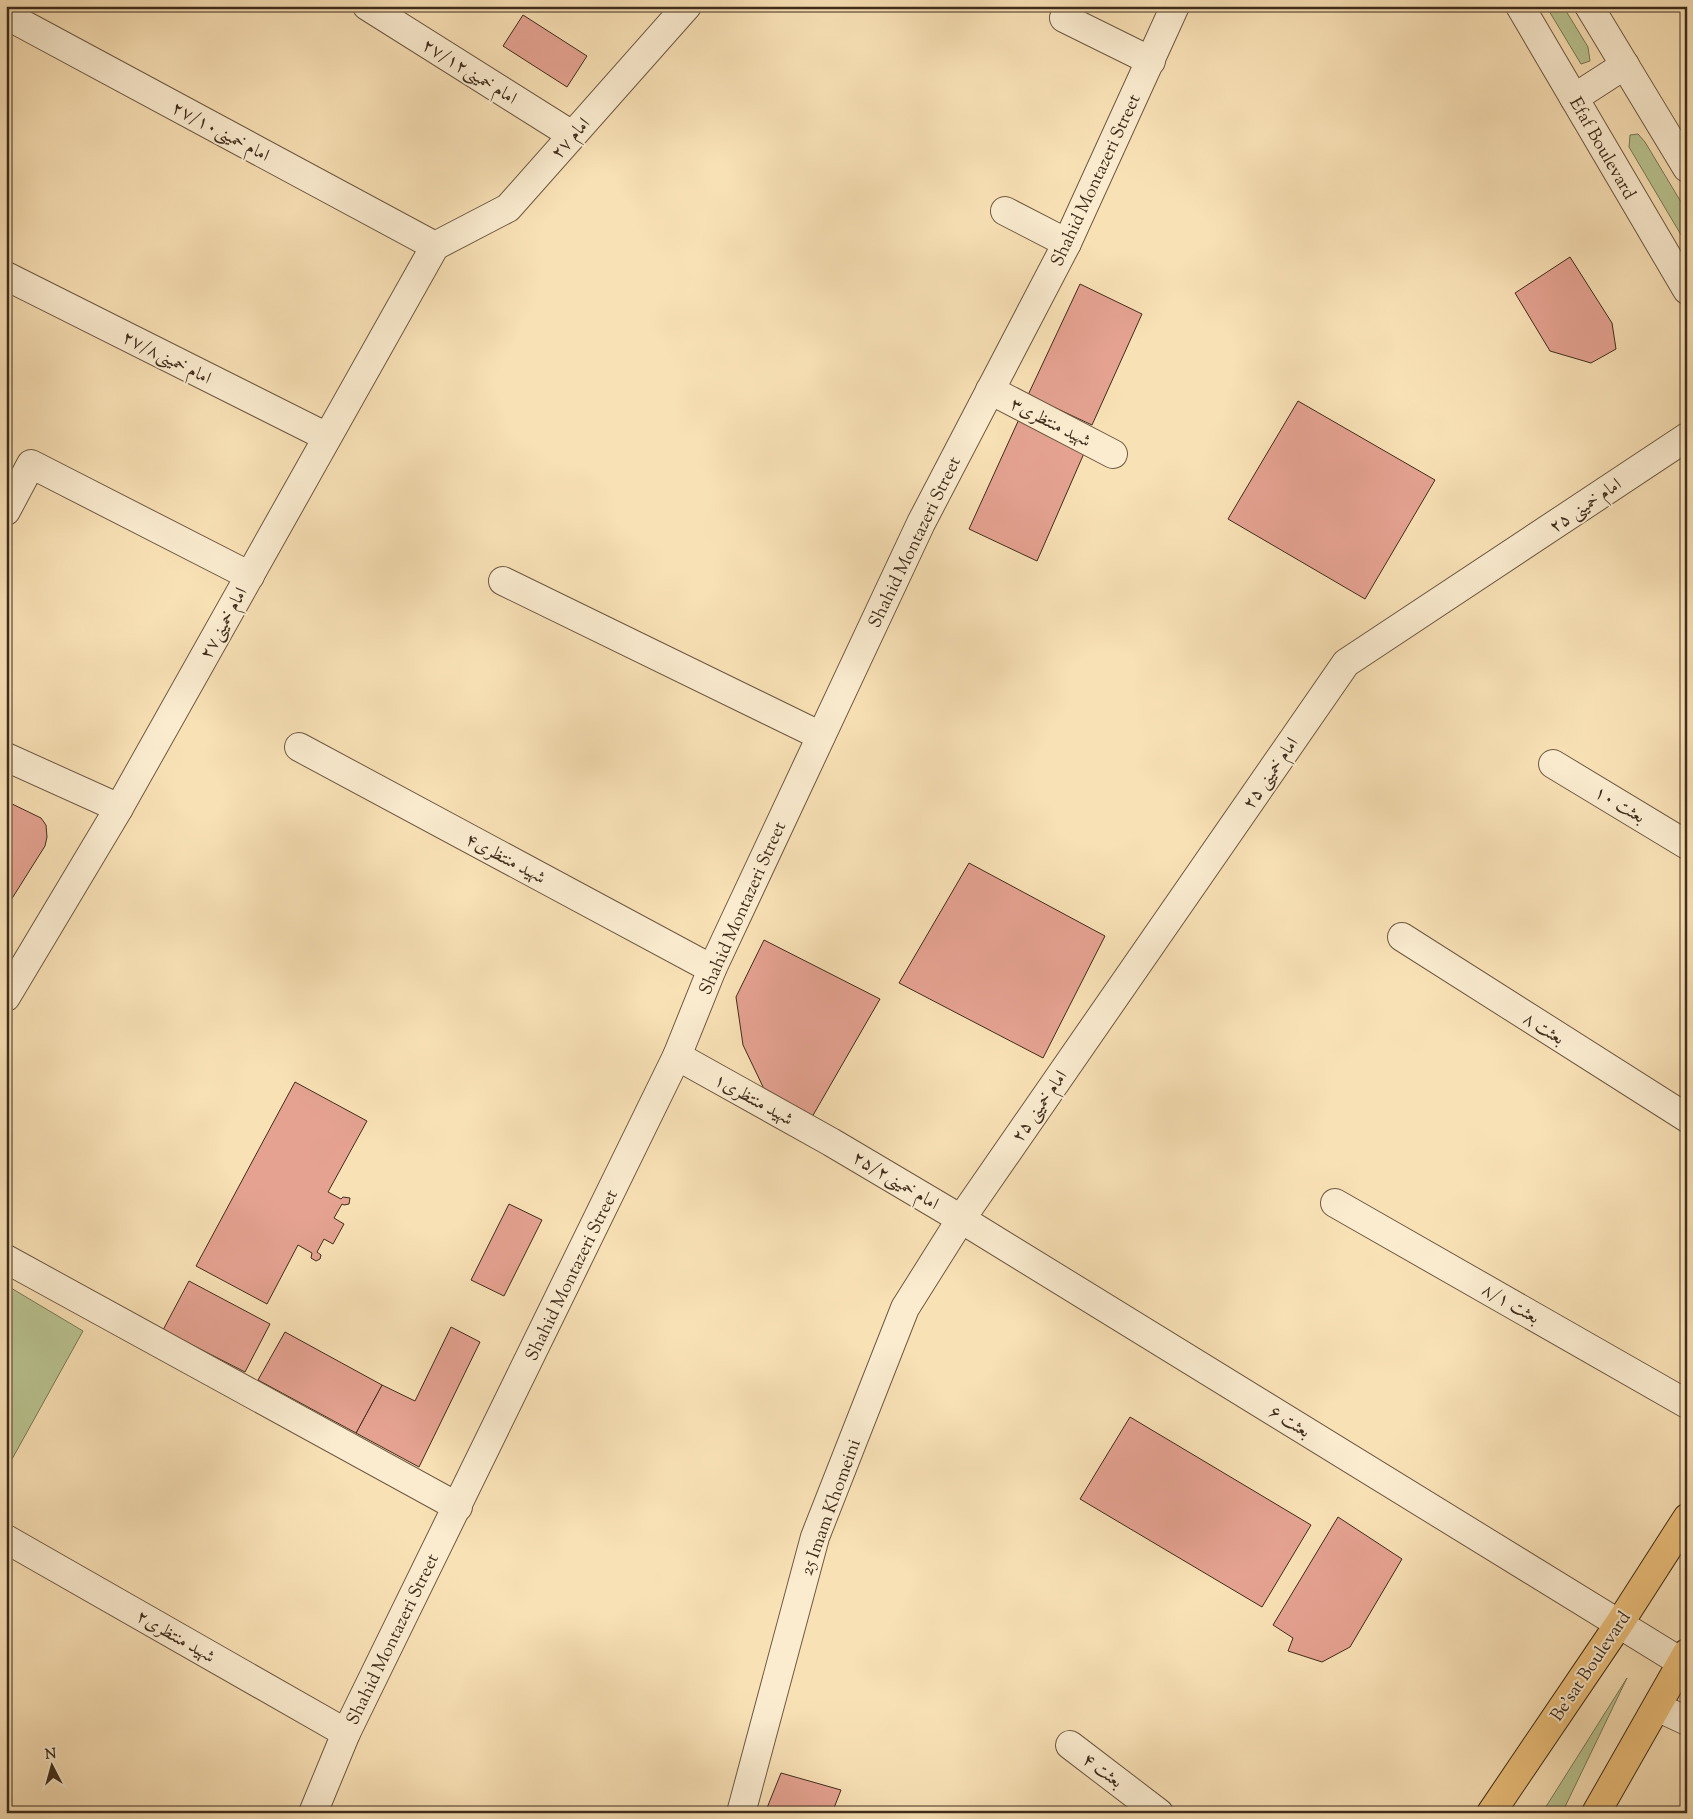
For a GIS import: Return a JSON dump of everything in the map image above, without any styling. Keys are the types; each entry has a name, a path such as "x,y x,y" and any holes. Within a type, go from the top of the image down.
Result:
{"main road":[{"name":"Be'sat Boulevard","path":"1490,1813 1687,1518"},
{"path":"1596,1813 1684,1657"}],"street":[{"name":"امام خمینی۲۷/۱۲","path":"367,6 572,135"},
{"name":"امام ۲۷","path":"435,246 508,208 687,6"},
{"name":"Shahid Montazeri Street","path":"313,1813 346,1733 677,1056 712,969 921,523 1067,243 1176,6"},
{"name":"Efaf Boulevard","path":"1520,6 1687,290"},
{"path":"1589,6 1687,168"},
{"name":"امام خمینی۲۷/۱۰","path":"6,15 435,246"},
{"path":"1064,18 1151,61"},
{"path":"1574,98 1625,65"},
{"path":"1005,211 1067,243"},
{"name":"امام خمینی۲۷","path":"6,998 119,808 435,246"},
{"name":"امام خمینی۲۷/۸","path":"6,276 327,437"},
{"name":"شهید منتظری۳","path":"990,390 1113,454"},
{"name":"امام خمینی ۲۵","path":"961,1219 1346,663 1687,437"},
{"path":"6,512 31,464 250,576"},
{"path":"503,581 821,736"},
{"name":"شهید منتظری۴","path":"299,747 712,969"},
{"path":"6,757 119,808"},
{"name":"بعثت ۱۰","path":"1553,764 1687,845"},
{"name":"بعثت ۸","path":"1402,938 1687,1118"},
{"name":"شهید منتظری۱","path":"677,1056 831,1142"},
{"name":"امام خمینی۲۵/۲","path":"831,1142 961,1219"},
{"name":"بعثت ۸/۱","path":"1335,1203 1687,1404"},
{"name":"بعثت ۶","path":"961,1219 1618,1624 1684,1657"},
{"name":"25 Imam Khomeini","path":"741,1813 815,1537 905,1308 961,1219"},
{"path":"6,1258 458,1507"},
{"name":"شهید منتظری۲","path":"6,1539 346,1733"},
{"path":"1657,1706 1687,1721"},
{"name":"بعثت ۴","path":"1070,1746 1159,1813"}],"green space":[{"path":"1546,6 1563,6 1588,47 1590,61 1581,64"},
{"path":"1638,134 1645,142 1687,212 1687,245 1629,147 1630,135"},
{"path":"6,1285 83,1331 6,1470"},
{"path":"1627,1678 1562,1813 1542,1813"}],"building":[{"path":"523,15 587,56 567,87 503,46"},
{"path":"1570,257 1612,323 1616,349 1591,363 1550,351 1515,293"},
{"path":"1080,284 1142,314 1092,425 1028,395"},
{"path":"1298,401 1435,480 1365,599 1228,519"},
{"path":"1020,417 1085,451 1037,561 969,529"},
{"path":"6,801 41,818 46,825 47,837 45,846 6,908"},
{"path":"969,863 1105,936 1043,1058 899,983"},
{"path":"764,940 880,999 812,1117 765,1091 743,1045 736,997"},
{"path":"295,1082 367,1121 328,1192 341,1199 343,1197 350,1198 349,1204 342,1204 334,1218 344,1224 333,1244 324,1239 317,1252 321,1255 320,1259 316,1261 311,1258 312,1253 298,1245 267,1304 196,1266"},
{"path":"509,1204 542,1220 504,1296 471,1280"},
{"path":"189,1281 270,1324 245,1372 163,1330"},
{"path":"451,1327 480,1342 419,1467 356,1433 382,1385 415,1401"},
{"path":"285,1332 382,1385 356,1433 258,1380"},
{"path":"1130,1417 1311,1525 1262,1607 1080,1499"},
{"path":"1338,1517 1402,1559 1350,1647 1322,1662 1288,1651 1293,1638 1273,1625"},
{"path":"781,1773 841,1790 832,1813 765,1813"}]}
